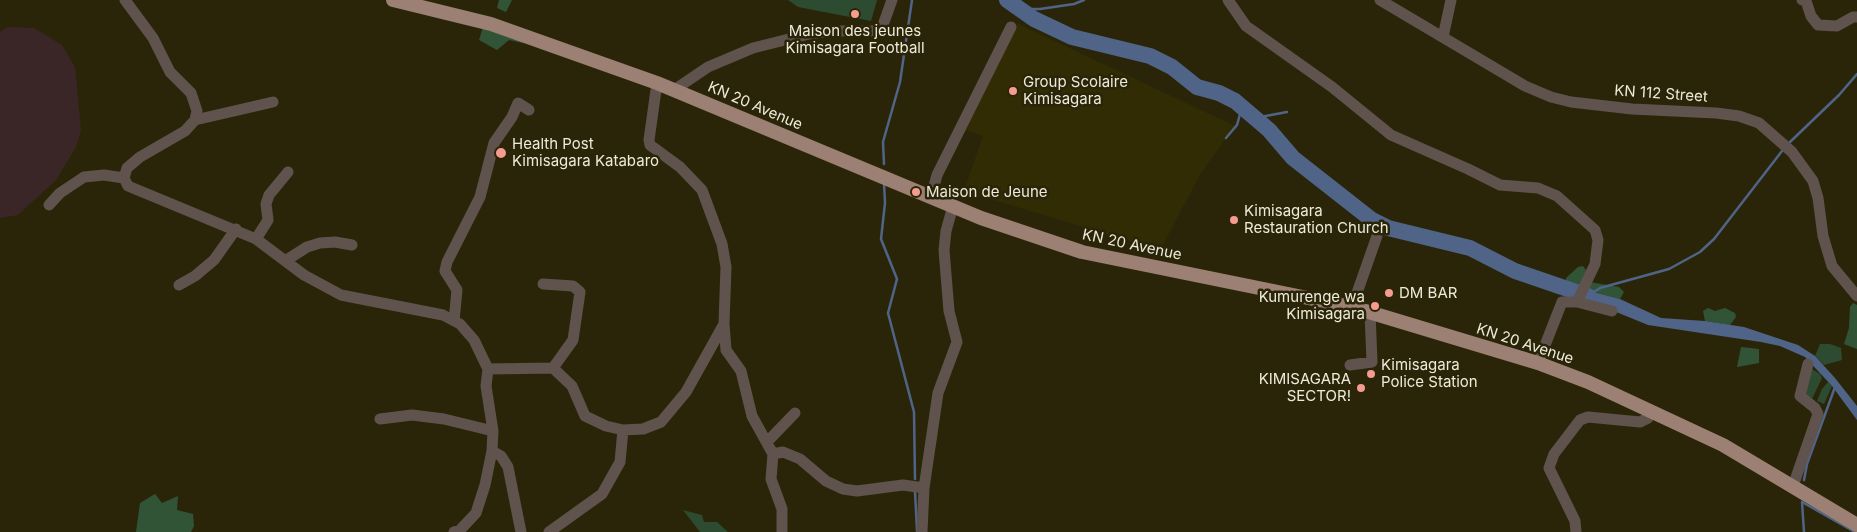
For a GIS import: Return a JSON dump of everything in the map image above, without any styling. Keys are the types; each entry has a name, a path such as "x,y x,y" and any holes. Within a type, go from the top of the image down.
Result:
{"main road":[{"name":"KN 20 Avenue","path":"393,0 491,24 657,83 953,206 1082,252 1352,307 1370,314 1538,363 1588,382 1730,449 1857,525"}],"street":[{"path":"125,0 153,38 170,72 192,93 197,112 194,120 185,130 140,157 127,168 124,178 128,186 236,229 256,239 286,261 341,295 359,300 432,312 460,324 474,340 488,369 486,386 494,431 492,451 485,485 476,513 460,530 454,532"},
{"path":"674,90 708,68 754,48 809,34 831,31 873,31 882,28 892,0"},
{"path":"1228,0 1246,26 1326,82 1391,135 1468,168 1500,185 1538,188 1558,196 1597,234 1595,264 1578,300"},
{"name":"KN 112 Street","path":"1380,0 1525,86 1551,97 1632,109 1716,113 1740,116 1759,123 1792,152 1812,181 1818,198 1823,236 1832,266 1857,296"},
{"path":"1443,37 1451,0"},
{"path":"1802,0 1806,2 1811,16 1818,25 1837,26 1853,17 1857,17"},
{"path":"931,197 936,175 1011,27"},
{"path":"657,83 649,140 653,148 688,175 704,194 724,256 726,350 741,371 752,416 773,454 771,479 782,509 782,532"},
{"path":"194,120 273,102"},
{"path":"454,321 456,290 445,271 447,262 480,197 494,143 512,117 518,103 529,110"},
{"path":"256,239 268,220 266,204 269,195 288,172"},
{"path":"49,204 72,183 84,177 104,175 124,178"},
{"path":"922,532 924,488 938,393 957,342 949,311 944,250 946,231 953,206"},
{"path":"179,285 195,276 214,260 236,229"},
{"path":"1352,307 1377,236"},
{"path":"286,261 308,246 320,243 345,243 352,245"},
{"path":"543,284 573,286 580,292 573,340 553,368"},
{"path":"1538,363 1560,304 1566,300 1578,300 1612,311"},
{"path":"1350,365 1378,361 1370,314"},
{"path":"488,369 553,368 572,386 585,416 606,426 623,430 652,427 661,422 673,410 686,392 724,324"},
{"path":"1793,486 1818,414 1815,408 1800,396 1808,364"},
{"path":"1576,532 1575,521 1549,468 1554,454 1580,420 1588,417 1640,422 1645,420 1652,411"},
{"path":"767,442 795,413"},
{"path":"380,419 412,415 444,419 494,431"},
{"path":"549,532 602,494 620,462 623,430"},
{"path":"492,451 501,456 508,467 521,532"},
{"path":"773,454 783,452 800,459 826,481 843,489 856,491 903,485 924,488"}],"shaded area":[{"path":"1018,24 1235,126 1202,171 1160,250 964,191 983,136 964,129"},
{"path":"8,27 34,28 62,45 75,67 81,130 76,147 56,180 18,215 0,218 0,32"}],"green space":[{"path":"499,0 512,0 506,12 497,8"},
{"name":"Maison des jeunes Kimisagara Football","path":"788,0 877,0 871,21 798,7"},
{"path":"484,24 523,37 523,43 509,40 497,50 479,40"},
{"path":"1583,266 1586,270 1580,288 1568,286 1565,283 1566,278 1578,267"},
{"path":"1589,282 1619,287 1624,292 1620,299 1593,292 1587,290"},
{"path":"1853,303 1857,305 1857,349 1844,344 1849,328 1850,307"},
{"path":"1708,308 1715,311 1725,308 1735,313 1736,317 1730,325 1705,321 1703,311"},
{"path":"1820,344 1830,344 1841,348 1842,360 1824,365 1815,356"},
{"path":"1741,347 1759,349 1759,363 1737,367"},
{"path":"1812,369 1820,374 1822,378 1812,399 1804,396"},
{"path":"1828,382 1832,386 1824,404 1817,401 1822,389"},
{"path":"155,494 162,503 178,496 177,510 193,514 194,526 191,532 136,532 140,503"},
{"path":"683,510 702,515 704,522 717,522 728,532 700,532"}],"water":[{"path":"1593,292 1620,299 1661,318 1705,321 1744,327 1798,345 1815,356 1835,378 1857,406 1857,420 1832,386 1805,357 1780,346 1761,342 1648,325 1587,300"}],"waterway":[{"path":"884,164 883,142 900,82 912,0"},
{"path":"1007,0 1034,19 1072,37 1150,56 1172,67 1197,87 1219,93 1235,101 1269,130 1293,158 1372,220 1388,228 1470,248 1515,271 1588,296"},
{"path":"1018,9 1040,9 1074,4 1084,0"},
{"path":"1790,142 1839,95 1857,74"},
{"path":"1226,138 1237,125 1242,107"},
{"path":"1255,118 1287,112"},
{"path":"1588,296 1600,288 1669,269 1700,252 1714,239 1782,151"},
{"path":"884,183 885,203 881,239 897,279 888,313 914,412 915,479"},
{"path":"1804,480 1807,464 1835,387"},
{"path":"915,491 917,531"},
{"path":"1802,502 1855,532"},
{"path":"1802,502 1804,532"}],"place":[{"name":"Maison des jeunes Kimisagara Football","path":"855,14"},
{"name":"Group Scolaire Kimisagara","path":"1013,91"},
{"name":"Health Post Kimisagara Katabaro","path":"501,153"},
{"name":"Maison de Jeune","path":"916,192"},
{"name":"Kimisagara Restauration Church","path":"1234,220"},
{"name":"DM BAR","path":"1389,293"},
{"name":"Kumurenge wa Kimisagara","path":"1375,306"},
{"name":"Kimisagara Police Station","path":"1371,374"},
{"name":"KIMISAGARA SECTOR!","path":"1361,388"}]}
